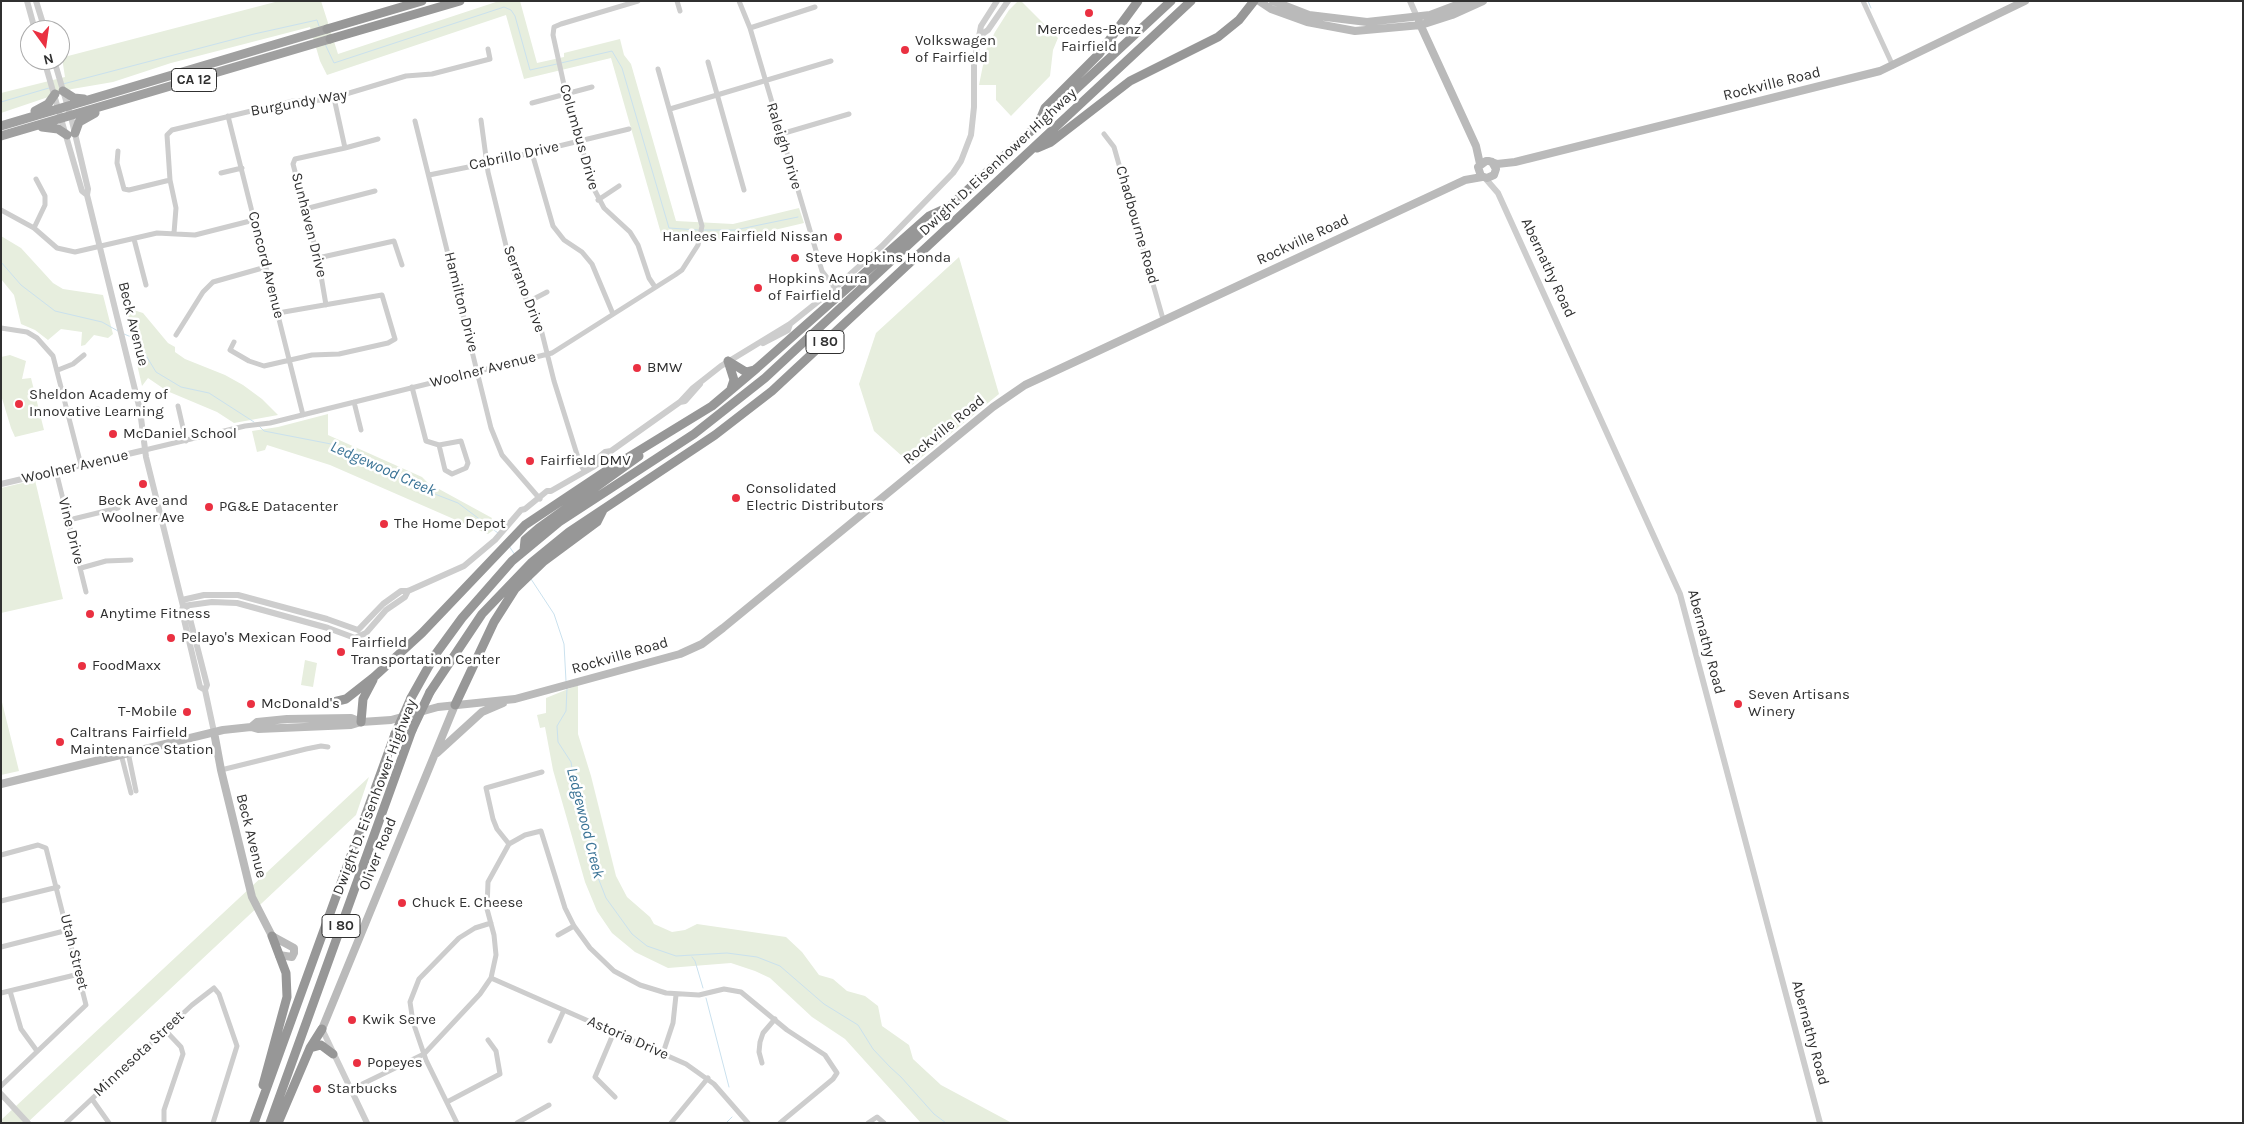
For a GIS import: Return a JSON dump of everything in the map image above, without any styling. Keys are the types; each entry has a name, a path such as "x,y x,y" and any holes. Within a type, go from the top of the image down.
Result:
{"highway":[{"name":"CA 12","path":"1,126 422,1"},
{"name":"CA 12","path":"1,136 460,1"},
{"path":"1038,123 1046,108 1098,54 1138,1"},
{"name":"Dwight D. Eisenhower Highway","path":"253,1123 395,734 411,698 435,655 462,618 524,550 559,522 675,446 744,395 799,348 1038,123 1171,1"},
{"name":"Dwight D. Eisenhower Highway","path":"270,1123 412,730 430,692 469,631 522,576 569,532 685,456 772,391 1191,1"},
{"path":"1028,153 1051,142 1130,81 1218,37 1239,20 1254,1"},
{"path":"1,126 48,104 59,93 74,98 89,99"},
{"path":"32,127 52,127 71,134 84,118 140,96"},
{"path":"325,704 346,699 374,677 422,633 513,535 571,494 698,416 757,368 929,216 949,207"},
{"path":"728,361 746,372 757,368"},
{"path":"728,361 734,380 730,391"},
{"path":"524,550 525,540 539,528 680,426"},
{"path":"455,705 494,622 522,576"},
{"path":"361,722 363,699 374,677"},
{"path":"253,1123 285,1008 286,974 272,936"},
{"path":"278,1123 310,1048 322,1029"},
{"path":"310,1048 321,1045 333,1054"}],"main road":[{"path":"1259,1 1273,4 1281,9 1309,15 1338,20 1378,22 1419,21 1452,15 1483,1"},
{"path":"1419,21 1467,1"},
{"name":"Rockville Road","path":"1,784 214,732 251,727 258,729 351,725 361,722 391,720 426,709 515,698 661,660 702,644 771,590 1009,395 1042,376 1465,180 1485,164 1515,162 1866,75 1893,66 2025,1"},
{"path":"1419,21 1476,146 1485,164 1495,173"},
{"name":"Rockville Road","path":"1465,180 1484,177 1515,162"},
{"path":"1484,177 1485,164"},
{"path":"433,758 482,712 515,698"},
{"name":"Oliver Road","path":"322,1029 455,705"},
{"name":"Beck Avenue","path":"214,732 221,770 248,883 272,936"},
{"path":"272,936 294,948 292,956 279,955"}],"street":[{"path":"27,1 32,20"},
{"path":"36,1 42,20"},
{"name":"Columbus Drive","path":"638,1 554,27 560,70 566,94 598,200 630,232 638,245 655,287"},
{"path":"677,1 680,11"},
{"name":"Raleigh Drive","path":"739,1 750,28 822,271 835,288"},
{"path":"183,603 210,594 238,595 327,619 358,630 391,597 401,591 408,591 464,566 495,540 521,510 540,498 550,495 551,491 584,470 593,467 608,456 611,451 680,402 728,361 759,343 788,330 790,324 835,288 935,194 961,161 972,128 974,64 981,35 981,26 997,1"},
{"path":"981,35 988,30 1008,1"},
{"path":"1410,1 1419,21"},
{"path":"1863,1 1893,66"},
{"path":"750,28 815,7"},
{"name":"Burgundy Way","path":"174,233 176,208 170,180 168,132 293,101 334,98 397,78 432,74 490,59 488,49"},
{"path":"670,109 831,61"},
{"path":"708,62 744,190"},
{"name":"Woolner Avenue","path":"1,484 274,422 547,355 556,351 682,270 700,239 702,222 658,69"},
{"name":"Beck Avenue","path":"49,70 59,93"},
{"name":"Beck Avenue","path":"56,70 59,93 71,134 82,191 86,195 140,410 145,450 183,603 188,611 207,685 205,690 214,732"},
{"path":"532,103 592,88"},
{"path":"334,98 345,148 378,139"},
{"path":"781,134 849,114"},
{"name":"Concord Avenue","path":"228,116 303,415"},
{"name":"Serrano Drive","path":"480,120 487,164 509,258 540,325 547,355 580,464 584,470"},
{"name":"Hamilton Drive","path":"415,121 491,428 499,449 540,498"},
{"name":"Cabrillo Drive","path":"429,175 487,164 629,129"},
{"name":"Chadbourne Road","path":"1104,134 1114,147 1164,319"},
{"name":"Sunhaven Drive","path":"326,304 318,258 294,164 295,159 345,148"},
{"path":"118,150 117,163 124,189 128,190 170,180"},
{"path":"532,153 553,226 564,240 582,252 592,264 613,314"},
{"path":"221,173 242,168"},
{"name":"Abernathy Road","path":"1495,173 1498,193 1680,594 1820,1123"},
{"name":"Abernathy Road","path":"1484,177 1498,193"},
{"path":"34,228 45,205 45,196 36,179"},
{"path":"598,200 619,186"},
{"path":"305,209 375,191"},
{"path":"1,210 34,228 62,251 76,252 157,233 195,235 254,220"},
{"path":"134,239 146,285"},
{"path":"318,258 394,240 402,265"},
{"path":"176,334 203,292 213,282 266,267"},
{"path":"528,302 547,292"},
{"path":"234,342 230,350 256,364 272,365 312,354 339,354 388,342 395,338 382,295 278,313"},
{"path":"1,328 16,329 37,338 53,356 80,465"},
{"path":"58,370 73,364 84,355"},
{"path":"412,387 426,441 439,445 461,441 468,463 466,468 452,474 445,470 439,445"},
{"path":"354,402 361,430"},
{"path":"178,406 186,441"},
{"path":"69,416 98,409"},
{"name":"Vine Drive","path":"56,471 86,592"},
{"path":"68,520 118,508"},
{"path":"81,568 106,561 131,560"},
{"path":"183,603 237,603 359,638 366,633 386,610 404,597 408,591"},
{"path":"221,770 306,748 328,747"},
{"path":"124,753 134,792"},
{"path":"509,844 497,829 486,788 542,772"},
{"path":"350,1090 424,1054 480,994 491,978 496,955 486,899 488,882 509,844 525,835 541,831 565,908 574,926 600,959 620,975 653,990 676,995 699,995 724,989 733,990 748,996 775,1019 825,1055 837,1073 833,1079 780,1123"},
{"name":"Utah Street","path":"1,855 44,846 58,887 86,1000 84,1009 1,1086"},
{"path":"1,901 58,887"},
{"path":"458,1123 424,1054 411,1013 410,1002 413,990 419,979 459,938 475,928 491,923"},
{"path":"558,934 574,926"},
{"path":"1,947 68,930"},
{"path":"1,993 79,974"},
{"name":"Astoria Drive","path":"491,978 686,1064 708,1078 748,1123"},
{"name":"Minnesota Street","path":"66,1123 207,991 214,988 219,994 237,1046 213,1123"},
{"path":"10,991 21,1029 37,1051"},
{"path":"663,1053 673,1023 676,995"},
{"path":"550,1041 564,1010"},
{"path":"762,1063 759,1052 760,1042 763,1033 775,1019"},
{"path":"322,1029 367,1123"},
{"path":"164,1123 164,1110 183,1054 181,1047 165,1030"},
{"path":"614,1032 595,1077 615,1097"},
{"path":"447,1102 500,1074 496,1051 488,1040"},
{"path":"671,1123 708,1078"},
{"path":"1,1094 28,1123"},
{"path":"92,1099 109,1123"},
{"path":"517,1123 549,1105"},
{"path":"868,1123 877,1117 884,1123"}],"green space":[{"path":"279,1 321,1 338,54 499,1 520,1 537,63 564,57 564,53 620,39 624,55 631,64 676,221 733,224 799,208 804,223 732,240 662,237 611,58 524,79 506,15 327,75 320,61 310,27 171,63 113,82 72,89 1,113 1,93 65,77 64,70 70,70 70,55"},
{"path":"1018,1 1021,1 1058,38 1053,50 1050,76 1011,116 996,100 996,85 979,85 986,50 1009,10"},
{"path":"1,236 21,248 53,283 63,289 103,295 113,334 108,338 94,335 85,345 81,346 82,332 61,329 48,340 35,330 21,324 14,295 1,279"},
{"path":"959,257 999,394 912,465 874,431 859,384 876,333"},
{"path":"124,307 143,313 168,343 175,347 175,352 185,359 225,375 243,385 262,399 278,415 234,423 217,412 167,391 148,378 142,386"},
{"path":"10,355 26,361 22,379 31,378 44,430 15,437 1,395 1,357"},
{"path":"328,414 328,435 422,477 428,483 492,518 491,520 499,526 488,534 330,465 267,445 265,450 257,452 252,431 278,427"},
{"path":"35,480 63,599 1,613 1,488"},
{"path":"305,660 317,663 313,687 301,685"},
{"path":"578,685 578,734 591,776 616,876 627,897 650,917 654,924 672,932 685,930 697,924 786,937 802,952 819,975 833,979 847,991 865,996 878,1006 882,1026 909,1045 913,1059 941,1085 1012,1123 921,1123 845,1039 812,1017 770,978 731,963 668,968 635,952 612,933 597,911 585,882 553,770 545,727 540,728 537,715 546,713 546,698"},
{"path":"1,698 19,771 1,775"},
{"path":"369,777 356,815 27,1123 1,1123 1,1120"}],"waterway":[{"path":"1868,1 1871,8"},
{"path":"325,44 334,63 504,7 511,10 515,16 530,70 557,64"},
{"path":"63,84 254,34 317,20 319,26"},
{"path":"561,63 612,51 622,68 669,228 698,230"},
{"path":"1,102 49,88"},
{"path":"702,230 735,230 798,217"},
{"name":"Ledgewood Creek","path":"1,262 21,285 55,311 102,322 118,331"},
{"name":"Ledgewood Creek","path":"124,334 136,339 156,372 181,387 209,393 254,422"},
{"name":"Ledgewood Creek","path":"259,426 264,431 331,444 427,491 458,503 498,533"},
{"name":"Ledgewood Creek","path":"509,546 515,555"},
{"name":"Ledgewood Creek","path":"531,579 554,614 564,644 566,681"},
{"name":"Ledgewood Creek","path":"567,688 566,711 557,726 558,742 571,762 579,812 591,838 595,870 606,898 632,934 647,946 676,956 727,953 757,957 780,966 824,1004 858,1025 873,1049 934,1114 946,1123"},
{"path":"692,957 703,988"},
{"path":"706,998 729,1087"},
{"path":"726,1123 732,1117"}],"place":[{"name":"Mercedes-Benz Fairfield","path":"1089,13"},
{"name":"Volkswagen of Fairfield","path":"905,50"},
{"name":"Hanlees Fairfield Nissan","path":"838,237"},
{"name":"Steve Hopkins Honda","path":"795,258"},
{"name":"Hopkins Acura of Fairfield","path":"758,288"},
{"name":"BMW","path":"637,368"},
{"name":"Sheldon Academy of Innovative Learning","path":"19,404"},
{"name":"McDaniel School","path":"113,434"},
{"name":"Fairfield DMV","path":"530,461"},
{"name":"Beck Ave and Woolner Ave","path":"143,484"},
{"name":"Consolidated Electric Distributors","path":"736,498"},
{"name":"PG&E Datacenter","path":"209,507"},
{"name":"The Home Depot","path":"384,524"},
{"name":"Anytime Fitness","path":"90,614"},
{"name":"Pelayo's Mexican Food","path":"171,638"},
{"name":"Fairfield Transportation Center","path":"341,652"},
{"name":"FoodMaxx","path":"82,666"},
{"name":"McDonald's","path":"251,704"},
{"name":"Seven Artisans Winery","path":"1738,704"},
{"name":"T-Mobile","path":"187,712"},
{"name":"Caltrans Fairfield Maintenance Station","path":"60,742"},
{"name":"Chuck E. Cheese","path":"402,903"},
{"name":"Kwik Serve","path":"352,1020"},
{"name":"Popeyes","path":"357,1063"},
{"name":"Starbucks","path":"317,1089"}]}
